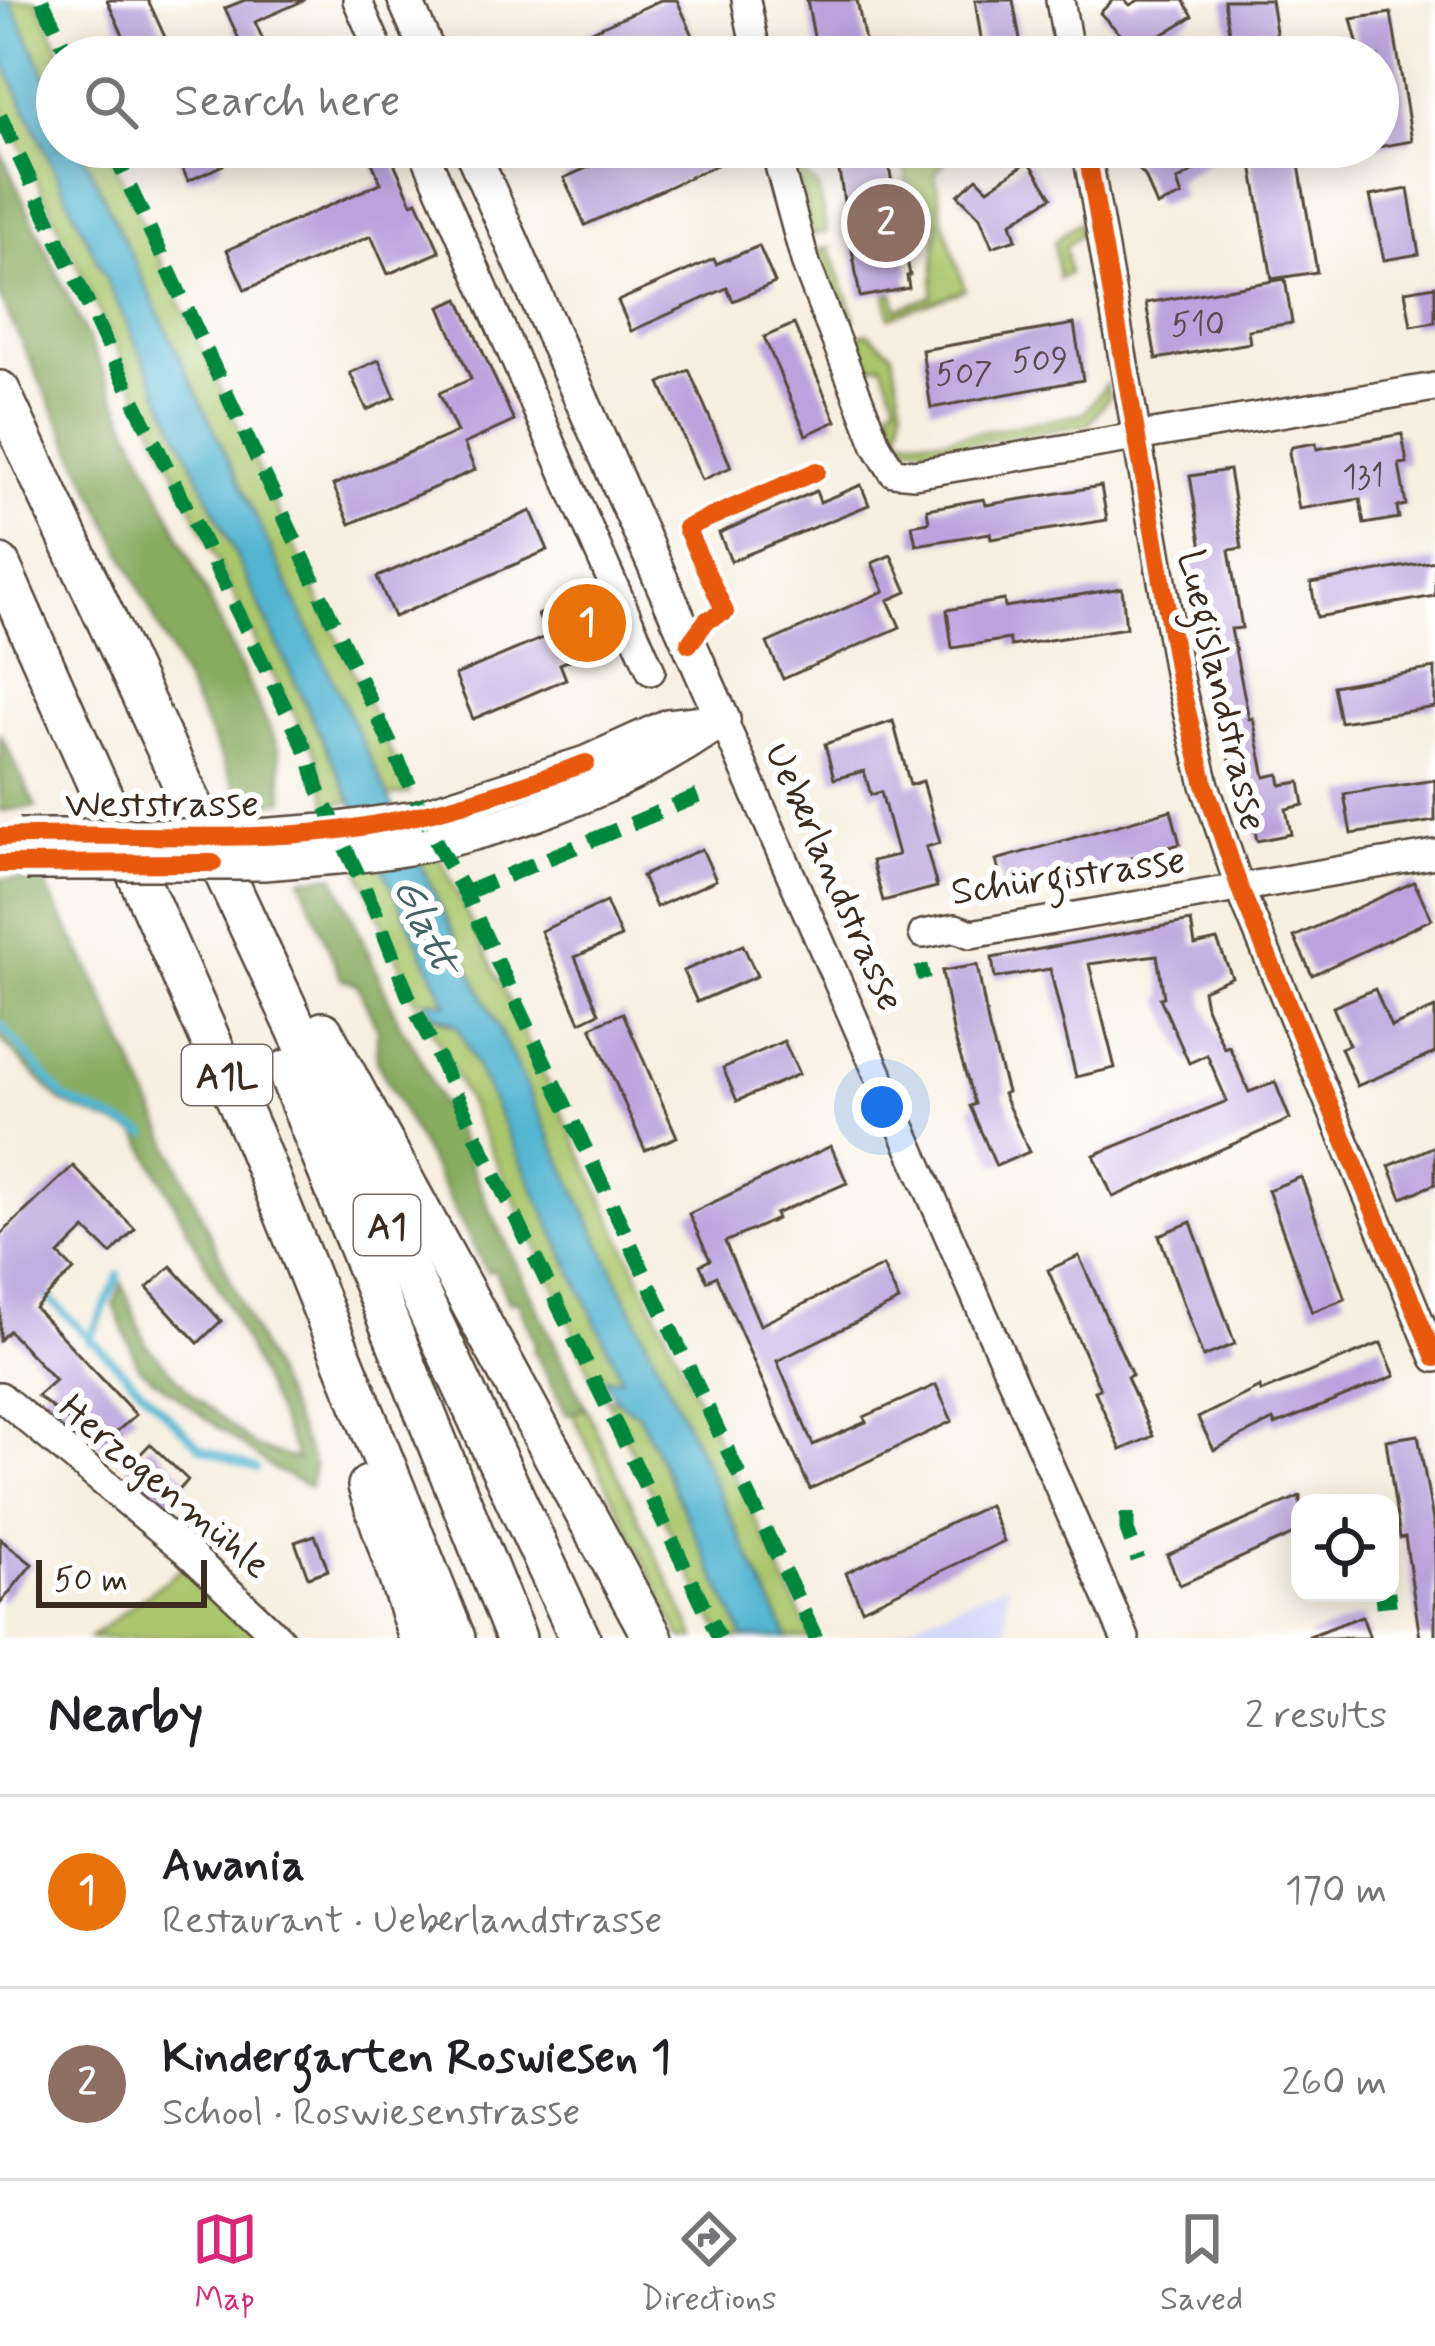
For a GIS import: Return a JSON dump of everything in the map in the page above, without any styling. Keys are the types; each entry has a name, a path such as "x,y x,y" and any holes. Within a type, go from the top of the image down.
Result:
{"highway":[{"name":"A1","path":"0,391 580,1638"},
{"name":"A1L","path":"0,566 245,1118 455,1638"},
{"path":"0,626 142,941 280,1265 371,1494 419,1638"},
{"name":"A1L","path":"168,753 216,905 384,1304 517,1638"},
{"name":"A1L","path":"196,812 268,926 653,1638"}],"main road":[{"path":"405,0 421,36"},
{"name":"Ueberlandstrasse","path":"479,168 723,720"},
{"path":"331,844 423,845 590,777 668,726 723,720"},
{"name":"Weststrasse","path":"0,837 256,836 331,844"},
{"name":"Weststrasse","path":"0,864 264,863 331,844"}],"street":[{"path":"357,0 373,36"},
{"path":"746,0 753,36"},
{"path":"1060,0 1066,36"},
{"path":"431,168 651,671"},
{"path":"780,168 806,264 877,446 893,472 914,474 1435,387"},
{"name":"Luegislandstrasse","path":"1090,168 1179,678 1205,785 1240,890 1435,1358"},
{"name":"Ueberlandstrasse","path":"723,720 1125,1638"},
{"name":"Schürgistrasse","path":"923,934 956,928 971,934 1435,854"},
{"name":"Herzogenmühle","path":"0,1396 185,1550 279,1638"}],"shaded area":[{"path":"1007,1583 1006,1638 881,1638"}],"green space":[{"path":"10,0 37,0 54,36 36,36 36,55"},
{"path":"0,54 36,131 36,168 54,168 352,801 328,805 318,758 262,655 0,103"},
{"path":"0,150 279,749 284,801 244,805 0,298"},
{"path":"90,168 117,168 410,793 388,797"},
{"path":"796,168 818,188 827,232 813,235"},
{"path":"905,168 940,168 935,174 943,220 965,290 890,317 886,294 894,293 897,309 932,296 937,223 913,217"},
{"path":"1079,222 1081,234 1065,247 1069,274 1059,279 1054,242"},
{"path":"830,247 855,318 845,320 818,249"},
{"path":"868,333 892,352 903,406 899,438 886,421 893,417 889,406 897,402 882,363 865,369 853,338"},
{"path":"1106,384 1109,397 1089,424 938,449 904,443 905,436 940,439 1084,414"},
{"path":"0,733 36,807 0,811"},
{"path":"438,853 812,1638 788,1638 417,857"},
{"path":"383,864 448,1005 415,1000 359,869"},
{"path":"334,875 401,1027 447,1109 586,1408 567,1415 533,1349 536,1345 517,1300 509,1303 494,1270 487,1272 377,1062 377,1029 357,984 341,979 301,879"},
{"path":"0,879 43,881 94,977 314,1465 310,1487 275,1470 139,1368 114,1305 122,1283 146,1344 194,1396 258,1448 298,1460 229,1308 138,1134 62,1103 0,1039"},
{"path":"417,1006 458,1027 623,1379 604,1378 595,1385 553,1282 441,1046"},
{"path":"605,1396 638,1412 744,1638 726,1638 712,1618"},
{"path":"586,1408 696,1638 681,1638 572,1413"},
{"path":"184,1567 260,1638 89,1638"}],"water":[{"path":"0,0 10,0 36,55 36,131 0,54"},
{"name":"Glatt","path":"54,168 90,168 788,1638 744,1638 638,1413 621,1403 607,1385 604,1378 622,1378 458,1027 432,1012 426,1002 447,1004"}],"building":[{"path":"107,0 148,0 164,36 123,36"},
{"path":"245,0 305,0 255,22 261,36 238,36 225,8"},
{"path":"661,0 677,0 693,36 581,36"},
{"path":"807,0 857,0 864,36 814,36"},
{"path":"975,0 1013,0 1019,36 981,36"},
{"path":"1113,0 1130,5 1139,0 1183,0 1193,16 1160,36 1122,36 1100,13"},
{"path":"1224,0 1271,0 1277,36 1230,36"},
{"path":"1391,13 1395,36 1355,36 1351,19"},
{"path":"1399,62 1412,141 1399,143"},
{"path":"182,168 216,168 188,181"},
{"path":"374,168 396,168 440,252 388,274 371,236 245,290 227,250 381,183"},
{"path":"587,168 710,168 585,225 564,178"},
{"path":"838,168 889,168 909,288 860,297"},
{"path":"1019,168 1033,168 1052,197 1011,223 1016,239 992,247 980,217 958,195 977,178 988,189"},
{"path":"1138,168 1198,168 1177,181 1182,196 1157,206"},
{"path":"1253,168 1300,168 1317,272 1272,279"},
{"path":"1408,189 1419,254 1384,260 1370,196"},
{"path":"759,246 775,283 733,301 727,288 631,331 618,301 714,259 716,264"},
{"path":"1285,279 1292,323 1248,330 1250,343 1156,359 1146,303"},
{"path":"1435,286 1435,322 1411,326 1405,291"},
{"path":"459,299 514,421 464,444 475,470 350,524 333,485 457,432 439,393 471,379 440,307"},
{"path":"794,324 836,421 806,435 764,337"},
{"path":"1074,324 1083,380 931,408 922,350"},
{"path":"379,360 395,397 367,410 350,373"},
{"path":"689,370 731,467 702,480 660,383"},
{"path":"1402,434 1407,463 1399,464 1406,505 1397,507 1399,518 1364,524 1360,499 1299,509 1289,453 1292,447 1316,443 1317,449"},
{"path":"1229,470 1242,548 1229,550 1242,628 1231,629 1249,719 1253,718 1265,777 1279,774 1281,785 1300,782 1304,805 1286,809 1291,834 1257,841 1245,781 1235,784 1223,725 1218,727 1190,556 1203,554 1190,476"},
{"path":"861,485 869,505 731,561 719,533 816,491 820,502"},
{"path":"1101,486 1107,520 991,539 990,533 916,545 912,525 929,522 927,509 984,499 986,505"},
{"path":"531,511 548,550 394,617 377,577"},
{"path":"891,555 907,592 888,600 900,627 783,679 767,643 884,591 872,563"},
{"path":"1435,561 1435,596 1317,617 1311,583"},
{"path":"1122,588 1126,628 1011,646 1009,639 952,648 947,610 1004,600 1005,607"},
{"path":"589,593 610,643 560,664 566,679 473,719 455,675 548,636 538,615"},
{"path":"1435,668 1435,707 1340,722 1333,686"},
{"path":"893,721 910,785 923,781 940,843 926,847 937,887 883,901 872,861 898,855 881,792 871,795 864,771 834,779 825,744"},
{"path":"1435,780 1435,821 1351,834 1344,794"},
{"path":"1171,810 1180,844 1005,894 996,860"},
{"path":"702,849 716,880 656,907 642,876"},
{"path":"1414,882 1432,919 1312,975 1294,937"},
{"path":"606,902 621,937 575,957 599,1013 580,1022 541,931"},
{"path":"1191,921 1195,945 1217,940 1232,977 1203,990 1224,1048 1229,1046 1249,1092 1275,1082 1290,1119 1113,1197 1094,1155 1227,1101 1207,1055 1189,1063 1160,998 1164,997 1157,955 1089,964 1115,1068 1076,1077 1050,969 995,978 992,958"},
{"path":"743,945 757,976 697,1002 683,971"},
{"path":"977,965 1007,1092 1003,1094 1029,1152 996,1166 970,1106 975,1104 954,1036 942,971"},
{"path":"1375,989 1391,1027 1435,1008 1435,1053 1357,1086 1341,1048 1349,1045 1333,1007"},
{"path":"623,1013 677,1137 645,1150 591,1027"},
{"path":"784,1041 799,1074 737,1101 723,1068"},
{"path":"831,1146 847,1183 725,1242 760,1325 883,1266 899,1301 777,1361 813,1445 936,1385 952,1421 810,1489 716,1276 707,1281 700,1265 710,1260 689,1214"},
{"path":"1435,1146 1435,1184 1402,1198 1389,1166"},
{"path":"73,1166 135,1229 111,1254 85,1229 59,1255 74,1270 35,1308 136,1415 100,1446 37,1396 55,1380 9,1331 0,1340 0,1235"},
{"path":"1301,1177 1345,1299 1312,1312 1268,1190"},
{"path":"1191,1222 1235,1344 1203,1357 1159,1235"},
{"path":"1079,1256 1132,1375 1127,1377 1153,1436 1121,1450 1048,1270"},
{"path":"171,1266 221,1321 198,1343 147,1288"},
{"path":"1381,1343 1395,1376 1275,1425 1273,1420 1214,1450 1198,1418 1260,1387 1261,1392"},
{"path":"1418,1435 1435,1532 1435,1638 1420,1638 1405,1537 1400,1538 1399,1494 1394,1494 1386,1440"},
{"path":"150,1444 188,1480 166,1505 127,1468"},
{"path":"1291,1500 1291,1535 1180,1585 1167,1555"},
{"path":"989,1505 1004,1541 862,1609 846,1573"},
{"path":"315,1535 328,1570 308,1577 295,1542"},
{"path":"0,1539 32,1564 0,1604"},
{"path":"1362,1616 1370,1638 1309,1638 1309,1636"}],"waterway":[{"path":"0,1024 65,1099 146,1134"},
{"path":"89,1341 119,1275"},
{"path":"41,1290 201,1448 256,1469"}],"marked path":[{"path":"42,0 59,36"},
{"path":"0,116 310,759 318,789 408,995 719,1638"},
{"path":"121,168 816,1638"},
{"path":"465,893 698,796"},
{"path":"916,974 929,971"},
{"path":"1127,1513 1127,1530 1138,1560"}],"cycle path":[{"path":"1090,168 1179,678 1205,785 1240,889 1435,1358"},
{"path":"689,644 707,620 725,612 686,528 817,471"},
{"path":"0,837 255,836 339,830 434,812 586,763"},
{"path":"0,864 213,863"}],"place":[{"name":"Kindergarten Roswiesen 1","path":"886,223"},
{"name":"Awania","path":"587,623"}]}
